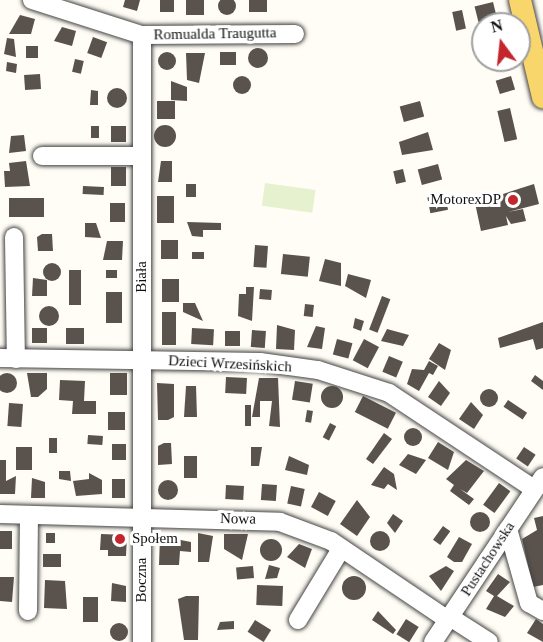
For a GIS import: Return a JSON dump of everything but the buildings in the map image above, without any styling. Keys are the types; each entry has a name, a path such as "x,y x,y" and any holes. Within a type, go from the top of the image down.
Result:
{"main road":[{"path":"520,0 543,97"}],"street":[{"name":"Romualda Traugutta","path":"32,0 142,35 295,34"},
{"name":"Biała","path":"142,35 142,518"},
{"path":"42,156 141,156"},
{"path":"8,359 14,237"},
{"name":"Dzieci Wrzesińskich","path":"8,359 260,362 364,383 411,406 541,481"},
{"name":"Pustachowska","path":"433,642 541,481"},
{"name":"Nowa","path":"0,514 266,520 318,534 449,619 489,642"},
{"path":"28,611 29,515"},
{"name":"Boczna","path":"142,518 142,642"},
{"path":"507,529 529,603 543,611"},
{"path":"298,620 341,549"}],"green space":[{"path":"265,183 316,190 312,213 262,206"}],"place":[{"name":"MotorexDP","path":"513,200"},
{"name":"Społem","path":"120,539"}]}
